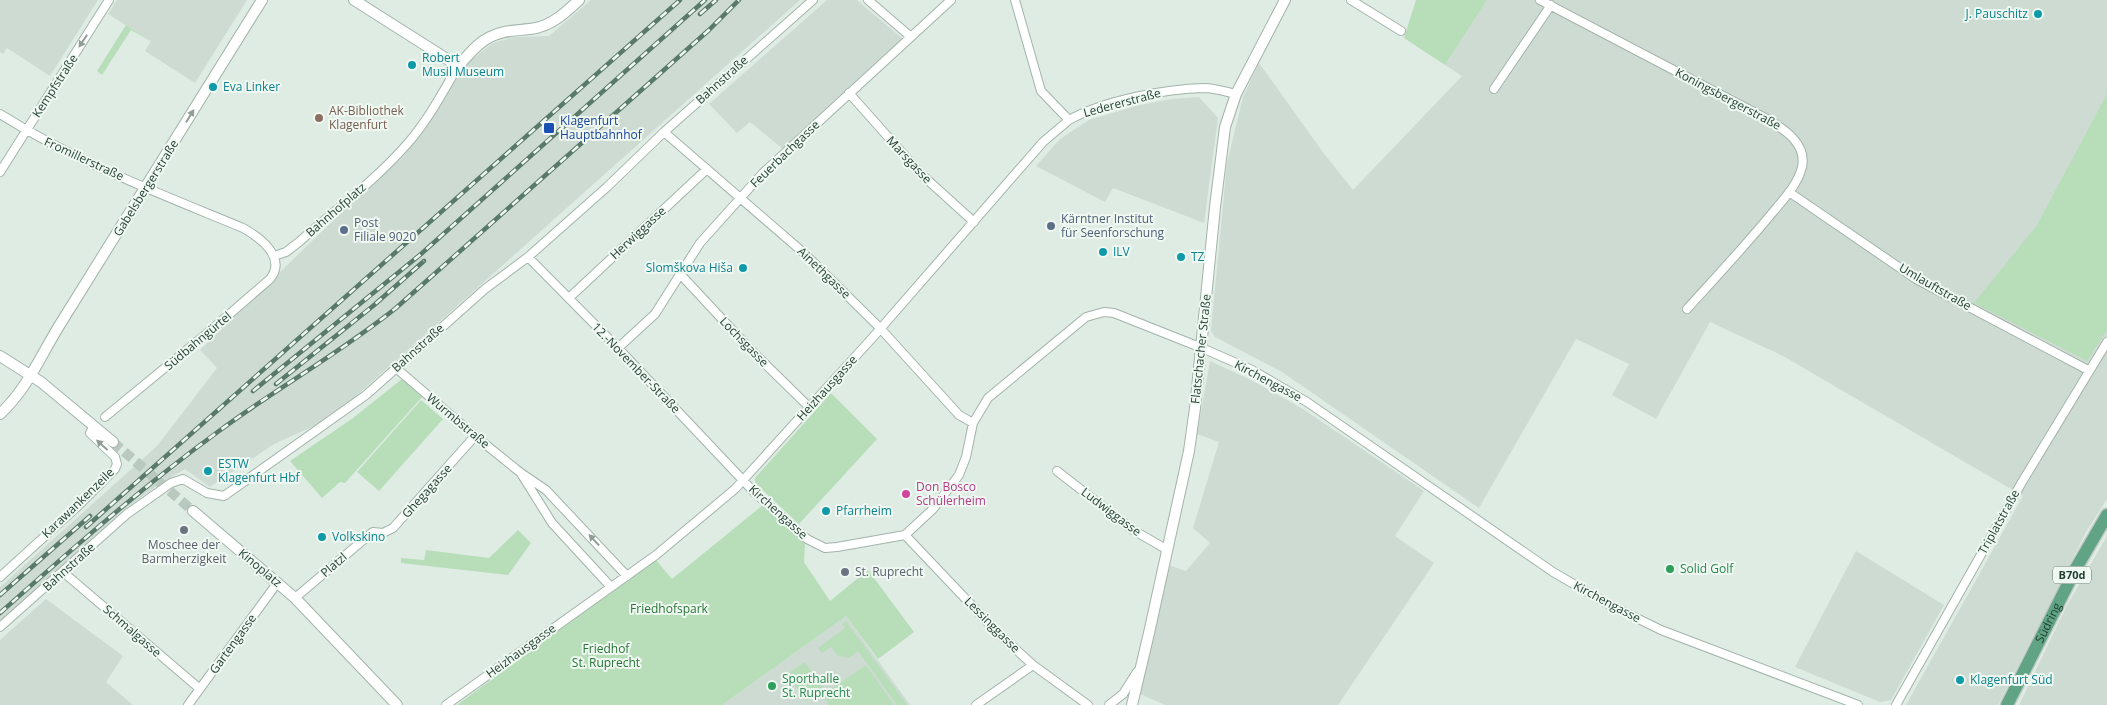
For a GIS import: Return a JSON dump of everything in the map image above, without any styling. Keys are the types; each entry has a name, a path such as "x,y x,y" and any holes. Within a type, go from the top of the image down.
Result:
{"main road":[{"name":"Südring","path":"2008,705 2075,570 2107,516"}],"street":[{"name":"Kempfstraße","path":"0,172 110,0"},
{"name":"Gabelsbergerstraße","path":"0,414 24,389 59,326 262,0"},
{"path":"354,0 458,66 471,52 490,37 503,32 535,28 553,22 578,0"},
{"name":"Bahnstraße","path":"0,628 127,514 171,483 183,479 207,493 224,496 352,406 485,289 528,257 607,187 664,132 813,0"},
{"path":"868,0 911,38"},
{"name":"Feuerbachgasse","path":"618,348 655,314 700,244 763,173 951,0"},
{"path":"1015,0 1042,91 1069,120"},
{"name":"Flatschacher Straße","path":"1132,705 1189,451 1202,348 1215,207 1225,127 1236,94 1286,0"},
{"path":"1351,0 1401,31"},
{"name":"Koningsbergerstraße","path":"1540,0 1784,129 1794,137 1800,150 1802,166 1789,192 1753,237 1687,309"},
{"path":"1494,89 1551,5"},
{"name":"Bahnhofplatz","path":"274,256 286,252 299,242 394,158 424,121 458,66"},
{"name":"Ledererstraße","path":"1069,120 1092,110 1155,93 1207,88 1236,94"},
{"name":"Marsgasse","path":"849,93 921,174 974,222"},
{"name":"Fromillerstraße","path":"0,114 44,142 146,188 243,228 256,236 274,256"},
{"name":"Heizhausgasse","path":"446,705 627,576 702,518 743,480 809,408 1043,142 1069,120"},
{"name":"Ainethgasse","path":"664,132 805,254 880,328 959,415 973,423"},
{"name":"Herwiggasse","path":"569,298 707,169"},
{"name":"Umlauftstraße","path":"1789,192 1916,279 2088,370"},
{"name":"Südbahngürtel","path":"105,417 270,279 276,272 277,264 274,256"},
{"name":"12.-November-Straße","path":"528,257 618,348 743,480"},
{"name":"Lochsgasse","path":"681,275 749,348 809,408"},
{"name":"Kirchengasse","path":"743,480 807,539 825,548 904,535 933,509 959,475 966,457 973,423 988,398 996,389 1069,329 1095,313 1114,313 1252,370 1307,402 1545,567 1608,604 1661,630 1858,705"},
{"name":"Triplatstraße","path":"1896,705 2022,482 2088,370 2107,342"},
{"path":"0,356 41,382 113,442"},
{"name":"Wurmbstraße","path":"396,368 475,436 521,473 546,490 627,576"},
{"name":"Karawankenzeile","path":"0,577 79,505 115,469 117,464 115,457 90,433 94,426"},
{"name":"Ghegagasse","path":"373,532 384,533 394,528 475,436"},
{"name":"Ludwiggasse","path":"1057,471 1133,530 1166,549"},
{"name":"Wurmbstraße","path":"521,473 552,523 611,587"},
{"name":"Kinoplatz","path":"193,511 295,598 397,705"},
{"name":"Platzl","path":"295,598 373,532"},
{"name":"Lessinggasse","path":"904,535 998,633 1033,666 1088,705"},
{"name":"Schmalgasse","path":"63,572 200,690"},
{"name":"Gartengasse","path":"188,705 278,582"},
{"path":"976,705 1033,666"},
{"path":"1109,705 1123,694 1140,668"}],"shaded area":[{"path":"0,0 98,0 50,76 7,48 3,54 0,52"},
{"path":"117,0 247,0 195,83 145,51 151,41 108,14"},
{"path":"591,0 800,0 347,404 314,426 274,444 210,487 185,469 158,485 122,511 0,621 0,587 157,446 217,368 200,350 346,208 404,156 463,66 493,43 514,37 549,36"},
{"path":"827,0 857,0 903,39 783,149 750,122 737,133 709,104"},
{"path":"1487,0 2107,0 2107,499 2086,532 1998,705 1906,705 2023,496 1783,356 1710,322 1656,419 1612,395 1629,364 1576,339 1479,508 1282,372 1215,337 1211,331 1227,163 1243,97 1259,63 1322,151 1353,190 1462,76 1445,65"},
{"path":"1199,97 1218,118 1204,223 1113,188 1105,202 1036,166 1060,139 1089,120 1136,106 1171,99"},
{"path":"1210,361 1251,380 1303,409 1424,491 1395,536 1434,563 1338,705 1165,705 1140,694 1168,565 1186,571 1210,543 1193,528 1219,442 1197,434"},
{"path":"2107,536 2107,705 2019,705 2066,607"},
{"path":"1856,551 1944,605 1891,700 1880,702 1795,667"},
{"path":"46,599 123,656 106,682 133,705 0,705 0,640"},
{"path":"846,616 910,705 722,705"}],"green space":[{"path":"1416,0 1487,0 1445,65 1404,38"},
{"path":"126,25 152,42 131,30 102,75 97,71"},
{"path":"2107,94 2107,330 2087,361 1974,303 2037,225"},
{"path":"402,379 423,396 345,483 340,482 322,498 290,461 353,418"},
{"path":"831,393 877,439 799,524 755,483 755,478"},
{"path":"421,400 443,419 379,491 357,472"},
{"name":"Friedhof St. Ruprecht","path":"763,505 805,544 804,562 830,601 868,570 914,632 878,659 846,616 722,705 457,705 656,560 672,579"},
{"path":"518,530 531,543 508,575 401,563 401,558 424,560 426,550 489,558"},
{"path":"846,621 907,705 897,705 858,651 849,658 838,656 831,647 822,653 818,648 845,628 842,624"},
{"path":"805,662 824,689 806,701 787,674"},
{"path":"866,665 894,705 829,705 822,695"}],"tunnel":[{"path":"113,442 193,511"}],"railway":[{"path":"86,527 680,0"},
{"path":"253,391 421,254 705,0"},
{"path":"700,14 716,0"},
{"path":"0,613 107,519 190,452 241,415 353,340 396,308 709,30 739,0"},
{"path":"276,384 373,306 424,261"},
{"path":"0,595 90,516"}],"place":[{"name":"J. Pauschitz","path":"2038,14"},
{"name":"Robert Musil Museum","path":"412,65"},
{"name":"Eva Linker","path":"213,87"},
{"name":"AK-Bibliothek Klagenfurt","path":"319,118"},
{"name":"Klagenfurt Hauptbahnhof","path":"549,128"},
{"name":"Kärntner Institut für Seenforschung","path":"1051,226"},
{"name":"Post Filiale 9020","path":"344,230"},
{"name":"ILV","path":"1103,252"},
{"name":"TZ","path":"1181,257"},
{"name":"Slomškova Hiša","path":"743,268"},
{"name":"ESTW Klagenfurt Hbf","path":"208,471"},
{"name":"Don Bosco Schülerheim","path":"906,494"},
{"name":"Pfarrheim","path":"826,511"},
{"name":"Moschee der Barmherzigkeit","path":"184,530"},
{"name":"Volkskino","path":"322,537"},
{"name":"Solid Golf","path":"1670,569"},
{"name":"St. Ruprecht","path":"845,572"},
{"name":"Klagenfurt Süd","path":"1960,680"},
{"name":"Sporthalle St. Ruprecht","path":"772,686"}],"park label":[{"name":"Friedhofspark","path":"669,609"}]}
